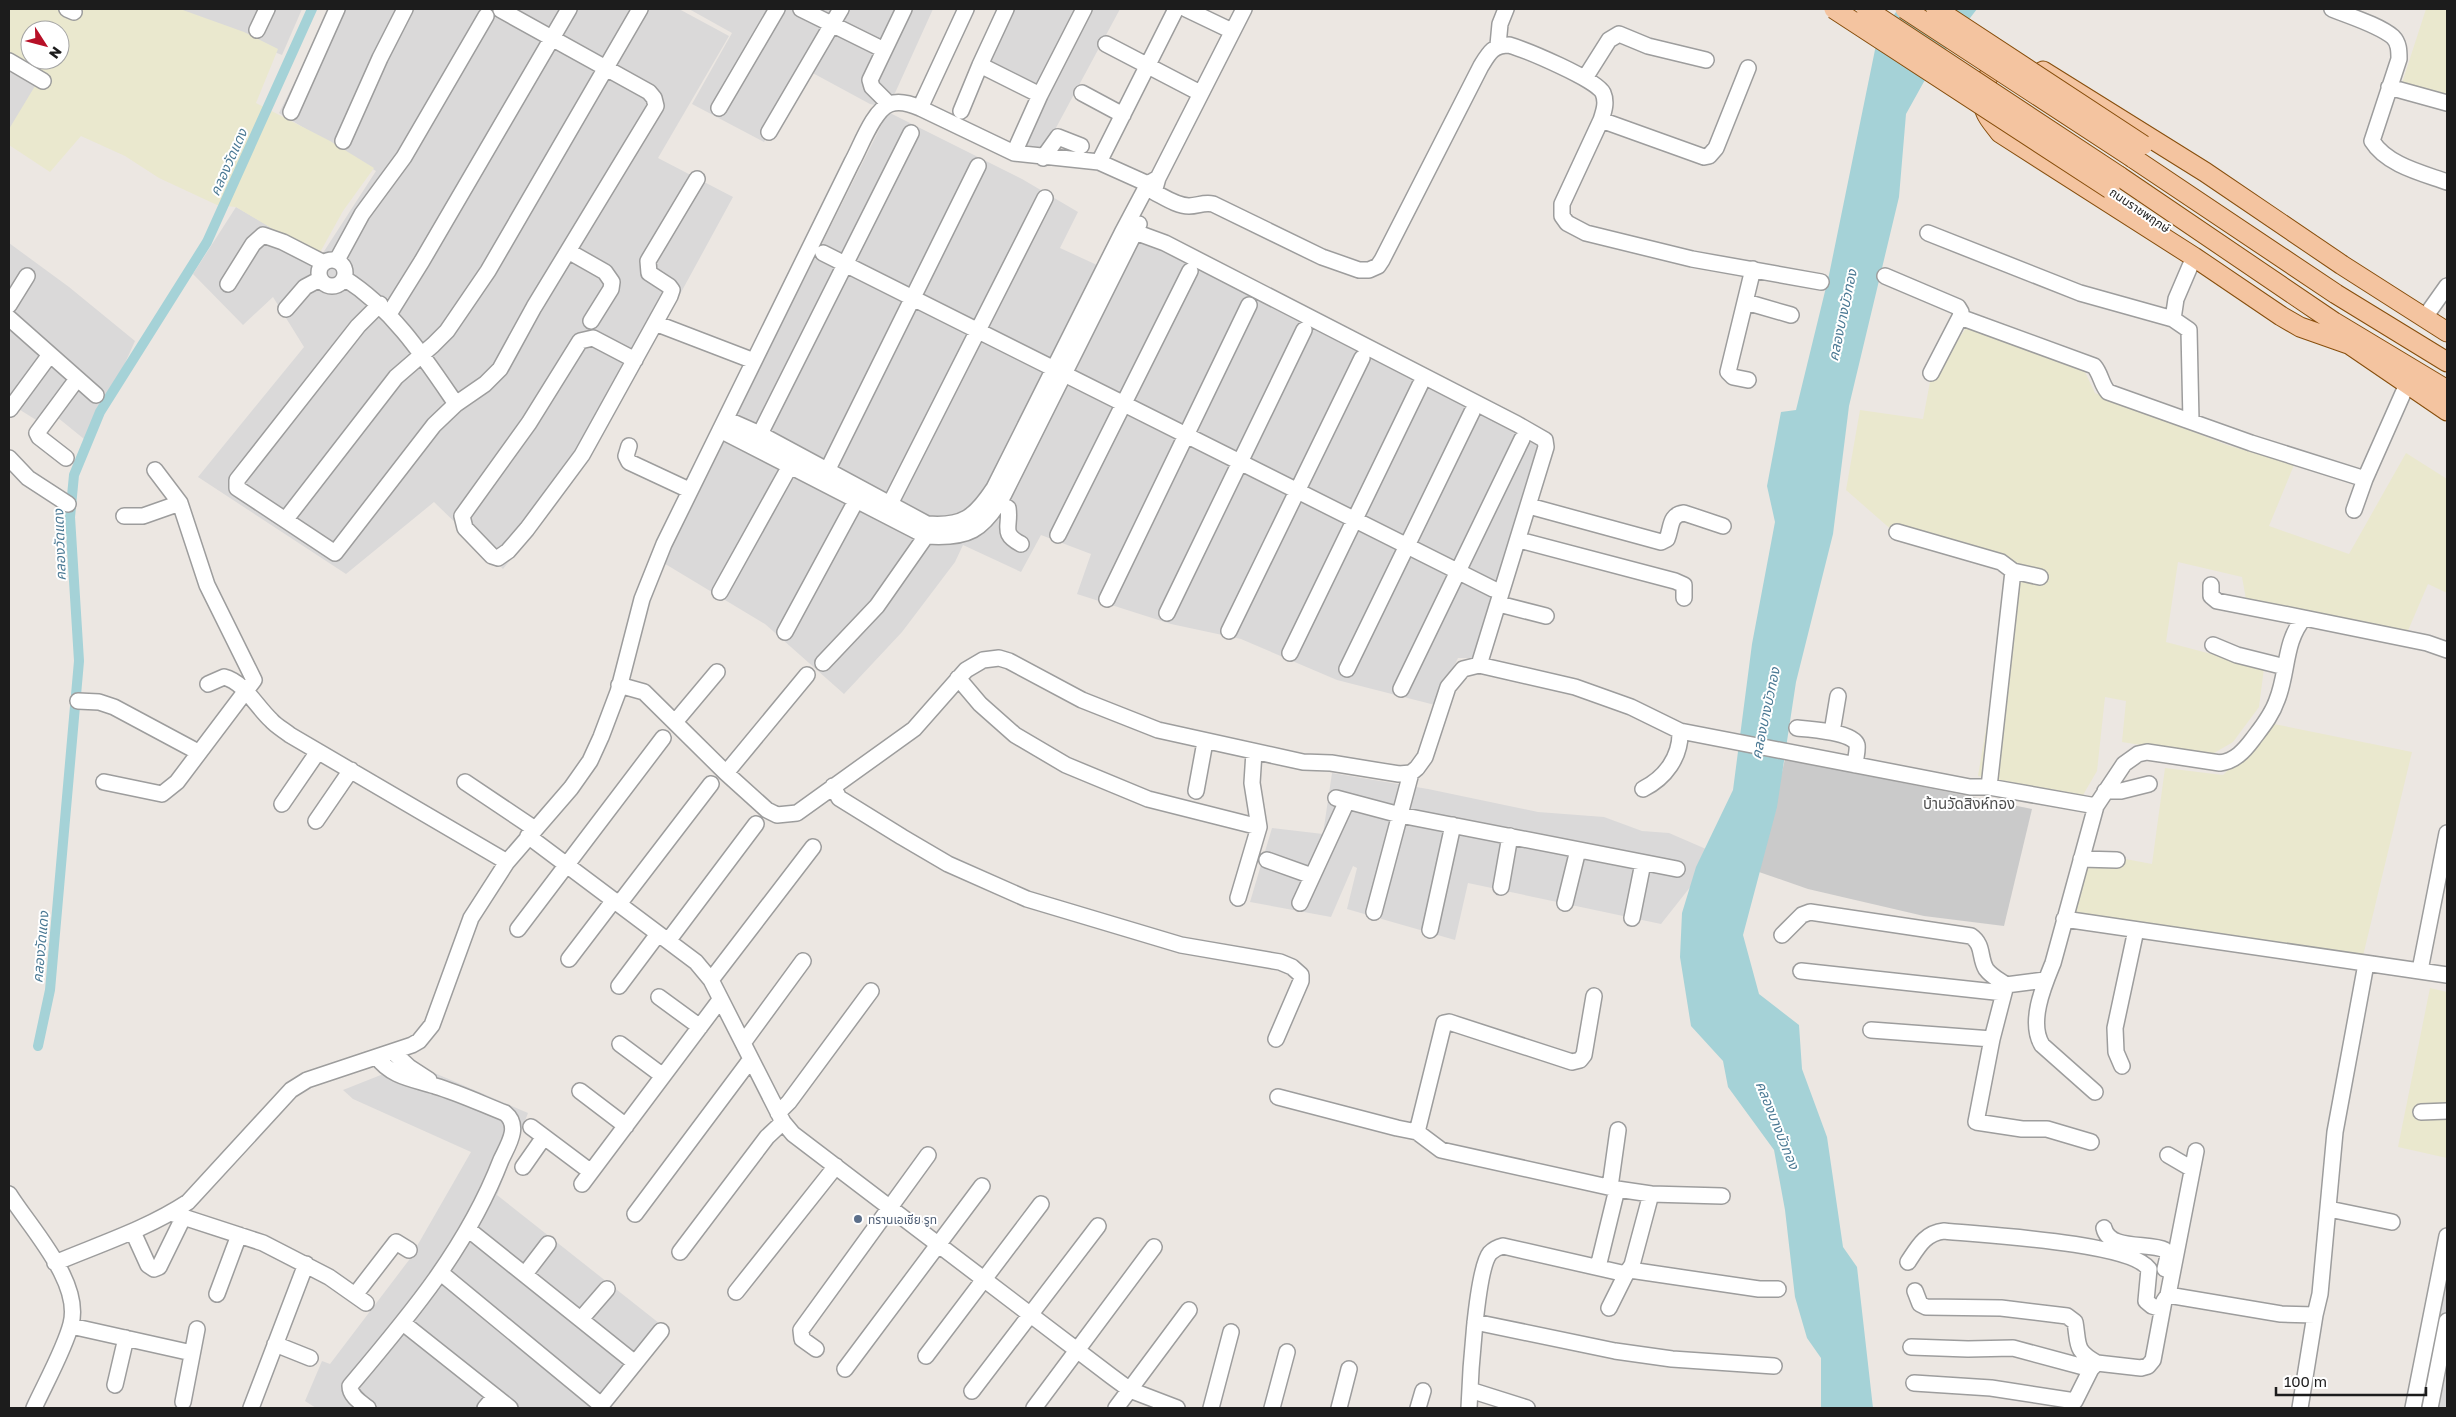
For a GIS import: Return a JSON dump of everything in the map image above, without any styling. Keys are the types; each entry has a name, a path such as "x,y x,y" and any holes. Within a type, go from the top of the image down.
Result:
{"main road":[{"name":"ถนนราชพฤกษ์","path":"1834,9 2334,322 2447,390"},
{"name":"ถนนราชพฤกษ์","path":"1866,9 2305,320 2354,346 2447,411"},
{"path":"1905,9 2447,342"},
{"path":"1936,9 2336,294 2447,362"},
{"path":"2354,346 2300,327 2281,316 2194,257 2000,133 1986,113 1981,92 1986,78 1992,71 2001,66 2025,64 2060,80 2447,332"}],"street":[{"path":"257,30 267,9"},
{"path":"291,112 337,9"},
{"path":"343,141 380,58 405,9"},
{"path":"228,284 253,244 263,235 330,262 343,266 344,278 340,284 333,286 326,284 320,279 319,270 330,262 404,157 482,12 494,16 502,10 553,38 607,68 649,92 654,98 656,106 568,251 500,369 485,384 456,404 434,425 339,550 335,552 237,488 237,480 358,326 384,309 553,38 569,9"},
{"path":"286,519 396,377 447,331 488,270 640,9"},
{"path":"719,108 777,9"},
{"path":"801,9 884,50"},
{"path":"769,132 840,9"},
{"path":"889,104 872,87 870,80 904,9"},
{"path":"920,108 966,9"},
{"path":"960,111 1006,9"},
{"path":"1014,153 1040,95 1084,9"},
{"path":"1100,162 1176,9"},
{"path":"1186,9 1232,31"},
{"path":"723,424 790,466 857,499 942,537 970,533 991,518 1059,372 1151,186 1244,9"},
{"path":"1498,45 1500,24 1506,9"},
{"path":"2332,9 2347,12 2393,37 2399,47 2399,59 2372,141 2376,148 2395,162 2447,182"},
{"path":"1585,78 1608,40 1619,34 1648,46 1706,60"},
{"path":"1106,44 1200,93"},
{"path":"132,1232 148,1265 154,1269 159,1267 177,1216 290,1090 307,1080 393,1052 419,1040 432,1025 471,918 507,862 571,788 590,761 620,685 642,600 689,490 875,117 889,104 904,102 920,108 1014,153 1043,158 1100,162 1188,206 1203,202 1213,204 1322,257 1359,270 1369,270 1378,266 1382,260 1481,66 1491,50 1498,45 1518,48 1585,78 1597,85 1603,94 1605,105 1601,120 1562,204 1562,216 1566,223 1586,232 1661,252 1821,282"},
{"path":"9,61 42,81"},
{"path":"980,65 1040,95"},
{"path":"1601,120 1704,157 1709,156 1716,148 1748,68"},
{"path":"2390,87 2447,103"},
{"path":"1082,93 1123,115"},
{"path":"760,434 911,133"},
{"path":"1043,158 1058,137 1081,146"},
{"path":"827,471 978,166"},
{"path":"635,360 593,338 580,342 529,424 462,516 465,528 492,556 498,558 508,551 528,529 582,454 635,360 672,290 649,273 648,261 697,179"},
{"path":"890,504 1045,198"},
{"path":"1131,229 1165,243 1545,440 1546,447 1529,506 1479,665"},
{"path":"1928,234 2080,293 2173,319 2190,330 2191,422"},
{"path":"568,251 605,272 612,282 611,289 591,321"},
{"path":"823,253 913,296 1239,463 1494,589"},
{"path":"2173,319 2176,299 2194,257"},
{"path":"1748,380 1733,377 1728,372 1753,269"},
{"path":"1058,535 1190,271"},
{"path":"9,305 27,276"},
{"path":"1885,276 1958,307 1961,312 1931,373"},
{"path":"344,278 384,309 422,355 456,404"},
{"path":"286,309 305,286 320,279"},
{"path":"2425,317 2447,286"},
{"path":"1746,302 1791,315"},
{"path":"1107,599 1250,305"},
{"path":"1960,317 2094,366 2101,374 2103,386 2108,392 2266,448 2365,479"},
{"path":"9,318 49,356 96,395"},
{"path":"655,323 754,361"},
{"path":"1167,613 1304,330"},
{"path":"10,409 49,356"},
{"path":"1229,632 1362,358"},
{"path":"823,663 877,606 926,530 965,520 982,508 1059,372"},
{"path":"66,458 39,438 36,432 77,379"},
{"path":"2354,510 2365,479 2408,382"},
{"path":"1290,653 1420,385"},
{"path":"1347,669 1472,412"},
{"path":"723,424 760,434 890,504 926,530"},
{"path":"1401,689 1522,439"},
{"path":"629,446 626,456 630,462 689,490"},
{"path":"9,458 28,478 68,504"},
{"path":"720,592 790,466"},
{"path":"104,782 162,794 177,782 254,680 207,585 180,503 156,470"},
{"path":"785,632 857,499"},
{"path":"124,516 143,516 180,503"},
{"path":"999,503 1008,508 1007,533 1010,538 1021,544"},
{"path":"1529,506 1661,542 1667,539 1672,518 1677,514 1684,513 1723,526"},
{"path":"1897,532 2001,562 2013,571 2040,577"},
{"path":"1519,540 1675,581 1684,585 1684,598"},
{"path":"1989,787 2013,571"},
{"path":"2211,585 2211,596 2217,601 2427,643 2447,650"},
{"path":"1499,604 1546,616"},
{"path":"2095,1092 2047,1052 2040,1041 2039,1004 2045,980 2053,963 2096,806 2124,764 2138,754 2147,752 2220,763 2229,762 2237,757 2272,712 2277,701 2292,635 2304,618"},
{"path":"2213,645 2237,655 2285,667"},
{"path":"620,685 640,690 726,773 767,810 777,815 797,813 914,728 958,678 983,660 999,658 1010,661 1082,700 1128,720 1205,742 1303,762 1331,762 1399,774 1411,773 1425,757 1448,687 1464,670 1479,665 1575,687 1631,707 1680,731 1970,787 1989,787 2096,806"},
{"path":"675,722 717,672"},
{"path":"726,773 807,675"},
{"path":"208,684 226,677 246,692 271,721 317,753 351,770 507,862"},
{"path":"958,678 980,704 1015,735 1066,766 1148,799 1259,827"},
{"path":"1832,732 1838,696"},
{"path":"78,701 99,702 114,707 198,752"},
{"path":"1797,728 1832,732 1854,740 1857,745 1855,765"},
{"path":"1643,789 1658,781 1668,770 1680,740 1680,731"},
{"path":"518,929 663,738"},
{"path":"1196,790 1205,742"},
{"path":"1238,898 1259,827 1252,783 1254,752"},
{"path":"282,804 317,753"},
{"path":"316,821 351,770"},
{"path":"1374,912 1411,773"},
{"path":"465,782 531,832 567,865 696,962 711,980 780,1118 793,1134 1130,1390 1151,1404 1177,1408"},
{"path":"569,959 711,784"},
{"path":"2106,792 2121,791 2149,784"},
{"path":"833,786 839,798 902,838 948,864 1027,899 1181,945 1280,962 1292,967 1301,975 1301,981 1276,1039"},
{"path":"1300,903 1342,800 1400,815 1677,869"},
{"path":"619,986 663,937 756,824"},
{"path":"1430,930 1453,825"},
{"path":"2420,970 2447,833"},
{"path":"1501,887 1510,836"},
{"path":"711,980 813,847"},
{"path":"1565,903 1578,850"},
{"path":"2081,859 2117,860"},
{"path":"1267,860 1312,876"},
{"path":"1632,918 1644,862"},
{"path":"1782,935 1794,921 1810,912 1971,936 1977,940 1982,948 1987,971 2005,989"},
{"path":"2064,919 2447,975"},
{"path":"2122,1066 2116,1052 2115,1028 2136,930"},
{"path":"744,1043 803,961"},
{"path":"2300,1408 2320,1294 2335,1132 2366,964"},
{"path":"1801,971 2005,989 2045,980"},
{"path":"2005,989 1992,1039 1977,1114 1978,1123 2022,1129 2052,1130 2091,1142"},
{"path":"680,1252 768,1137 789,1102 871,992"},
{"path":"658,996 700,1027"},
{"path":"1417,1132 1444,1023 1449,1022 1572,1062 1580,1060 1584,1055 1594,996"},
{"path":"531,1127 544,1137 586,1178 720,1000"},
{"path":"1871,1030 1992,1039"},
{"path":"620,1044 663,1076"},
{"path":"393,1052 409,1067 435,1086"},
{"path":"368,1408 354,1396 350,1391 350,1386 403,1323 441,1273 469,1230 494,1180 514,1128 511,1118 505,1113 435,1086 413,1081 385,1068 377,1057"},
{"path":"635,1214 751,1059"},
{"path":"580,1091 626,1126"},
{"path":"1278,1097 1417,1132 1441,1150 1614,1188 1651,1194 1722,1196"},
{"path":"2421,1112 2447,1111"},
{"path":"1598,1267 1614,1188 1618,1130"},
{"path":"523,1167 544,1137"},
{"path":"1911,1347 1968,1350 2013,1348 2094,1366 2141,1368 2148,1366 2153,1360 2196,1151"},
{"path":"816,1349 802,1339 801,1330 928,1155"},
{"path":"2168,1155 2192,1169"},
{"path":"736,1292 836,1166"},
{"path":"845,1369 982,1186"},
{"path":"9,1194 55,1263 73,1300 71,1326 34,1408"},
{"path":"1608,1308 1628,1272 1651,1194"},
{"path":"926,1356 1041,1204"},
{"path":"2328,1210 2392,1222"},
{"path":"55,1263 115,1237 177,1216 263,1243 306,1264 360,1299 396,1242 409,1250"},
{"path":"972,1391 1098,1226"},
{"path":"2104,1228 2105,1233 2112,1240 2165,1250 2168,1256 2162,1285 2166,1300"},
{"path":"469,1230 635,1363"},
{"path":"1908,1262 1927,1236 1933,1232 1944,1231 2099,1248 2131,1257 2147,1266 2149,1269 2146,1301 2152,1306 2166,1300 2281,1314 2315,1315"},
{"path":"217,1294 239,1235"},
{"path":"2412,1408 2447,1236"},
{"path":"525,1274 548,1244"},
{"path":"1469,1408 1475,1322 1485,1264 1490,1253 1496,1248 1504,1246 1628,1272 1759,1289 1778,1289"},
{"path":"1034,1408 1154,1247"},
{"path":"251,1408 306,1264"},
{"path":"441,1273 600,1407 661,1331"},
{"path":"581,1319 607,1289"},
{"path":"1915,1291 1920,1304 1926,1307 2001,1308 2067,1316 2075,1322 2078,1348 2094,1366"},
{"path":"1116,1408 1189,1310"},
{"path":"2430,1408 2447,1321"},
{"path":"1475,1322 1615,1351 1672,1359 1774,1366"},
{"path":"403,1323 510,1408"},
{"path":"71,1326 192,1353"},
{"path":"183,1402 197,1329"},
{"path":"1211,1408 1232,1332"},
{"path":"115,1385 126,1338"},
{"path":"276,1344 310,1358"},
{"path":"1272,1408 1288,1352"},
{"path":"1914,1383 1991,1388 2075,1405 2094,1366"},
{"path":"1339,1408 1349,1369"},
{"path":"1470,1390 1527,1408"},
{"path":"1418,1408 1423,1391"},
{"path":"485,1408 495,1396"}],"shaded area":[{"path":"9,9 180,9 244,32 278,49 256,103 330,141 374,168 343,211 318,256 236,207 217,205 159,178 125,156 81,136 50,172 9,145 9,129 35,86 9,71"},
{"path":"166,9 302,9 282,55"},
{"path":"331,9 679,9 729,36 658,158 733,197 636,375 570,486 503,569 434,502 346,574 198,477 304,347 273,297 243,325 193,274 236,207 321,256 376,171 279,113"},
{"path":"689,9 933,9 895,93 880,106 870,104 809,71 764,142 692,104 732,33"},
{"path":"1001,9 1120,9 1044,150 1011,140 1033,100 973,69"},
{"path":"2426,9 2447,9 2447,101 2401,86"},
{"path":"9,68 42,86 9,133"},
{"path":"888,112 1022,179 1078,212 1060,248 1097,265 1118,227 1549,448 1485,658 1458,658 1435,705 1337,680 1241,639 1171,624 1077,594 1091,554 1041,535 1021,572 963,545 955,562 902,632 844,694 765,624 662,562"},
{"path":"9,243 69,287 135,341 89,443 52,413 41,423 9,403"},
{"path":"1966,328 2085,372 2095,393 2227,445 2294,465 2269,526 2349,554 2406,453 2447,479 2447,593 2428,584 2407,633 2246,599 2242,577 2178,562 2166,642 2264,668 2259,707 2233,742 2209,756 2122,742 2126,701 2105,697 2097,771 2083,795 1978,776 2014,563 1894,532 1846,490 1860,410 1923,419 1930,382"},
{"path":"2274,724 2412,752 2363,956 2070,913 2088,852 2152,864 2165,768 2223,775"},
{"path":"1785,759 2032,809 2004,926 1924,916 1808,889 1759,872"},
{"path":"1332,773 1428,789 1538,812 1604,817 1642,831 1669,833 1706,849 1695,881 1661,924 1468,883 1455,940 1347,909 1357,868 1353,866 1331,917 1250,902 1272,828 1323,834"},
{"path":"2430,988 2447,992 2447,1158 2398,1147"},
{"path":"411,1063 528,1113 497,1195 669,1331 606,1408 316,1408 305,1401 322,1361 330,1364 409,1260 471,1152 353,1099 343,1090"},
{"path":"2447,1265 2447,1408 2418,1408"}],"water":[{"name":"คลองบางบัวทอง","path":"1898,9 1977,9 1931,69 1906,114 1899,197 1849,406 1833,534 1796,682 1777,807 1743,935 1759,994 1799,1025 1802,1069 1827,1137 1843,1247 1857,1267 1873,1408 1821,1408 1821,1358 1807,1338 1795,1297 1785,1210 1774,1150 1728,1087 1723,1061 1691,1026 1680,957 1682,913 1696,867 1733,790 1752,644 1775,522 1767,486 1781,412 1796,410 1829,275 1877,40"}],"waterway":[{"name":"คลองวัดแดง","path":"38,1046 50,990 79,661 70,517 74,475 100,412 207,242 312,9"}],"place":[{"name":"ทรานเอเชีย รูท","path":"858,1219"}],"district":[{"name":"บ้านวัดสิงห์ทอง","path":"1969,803"}]}
